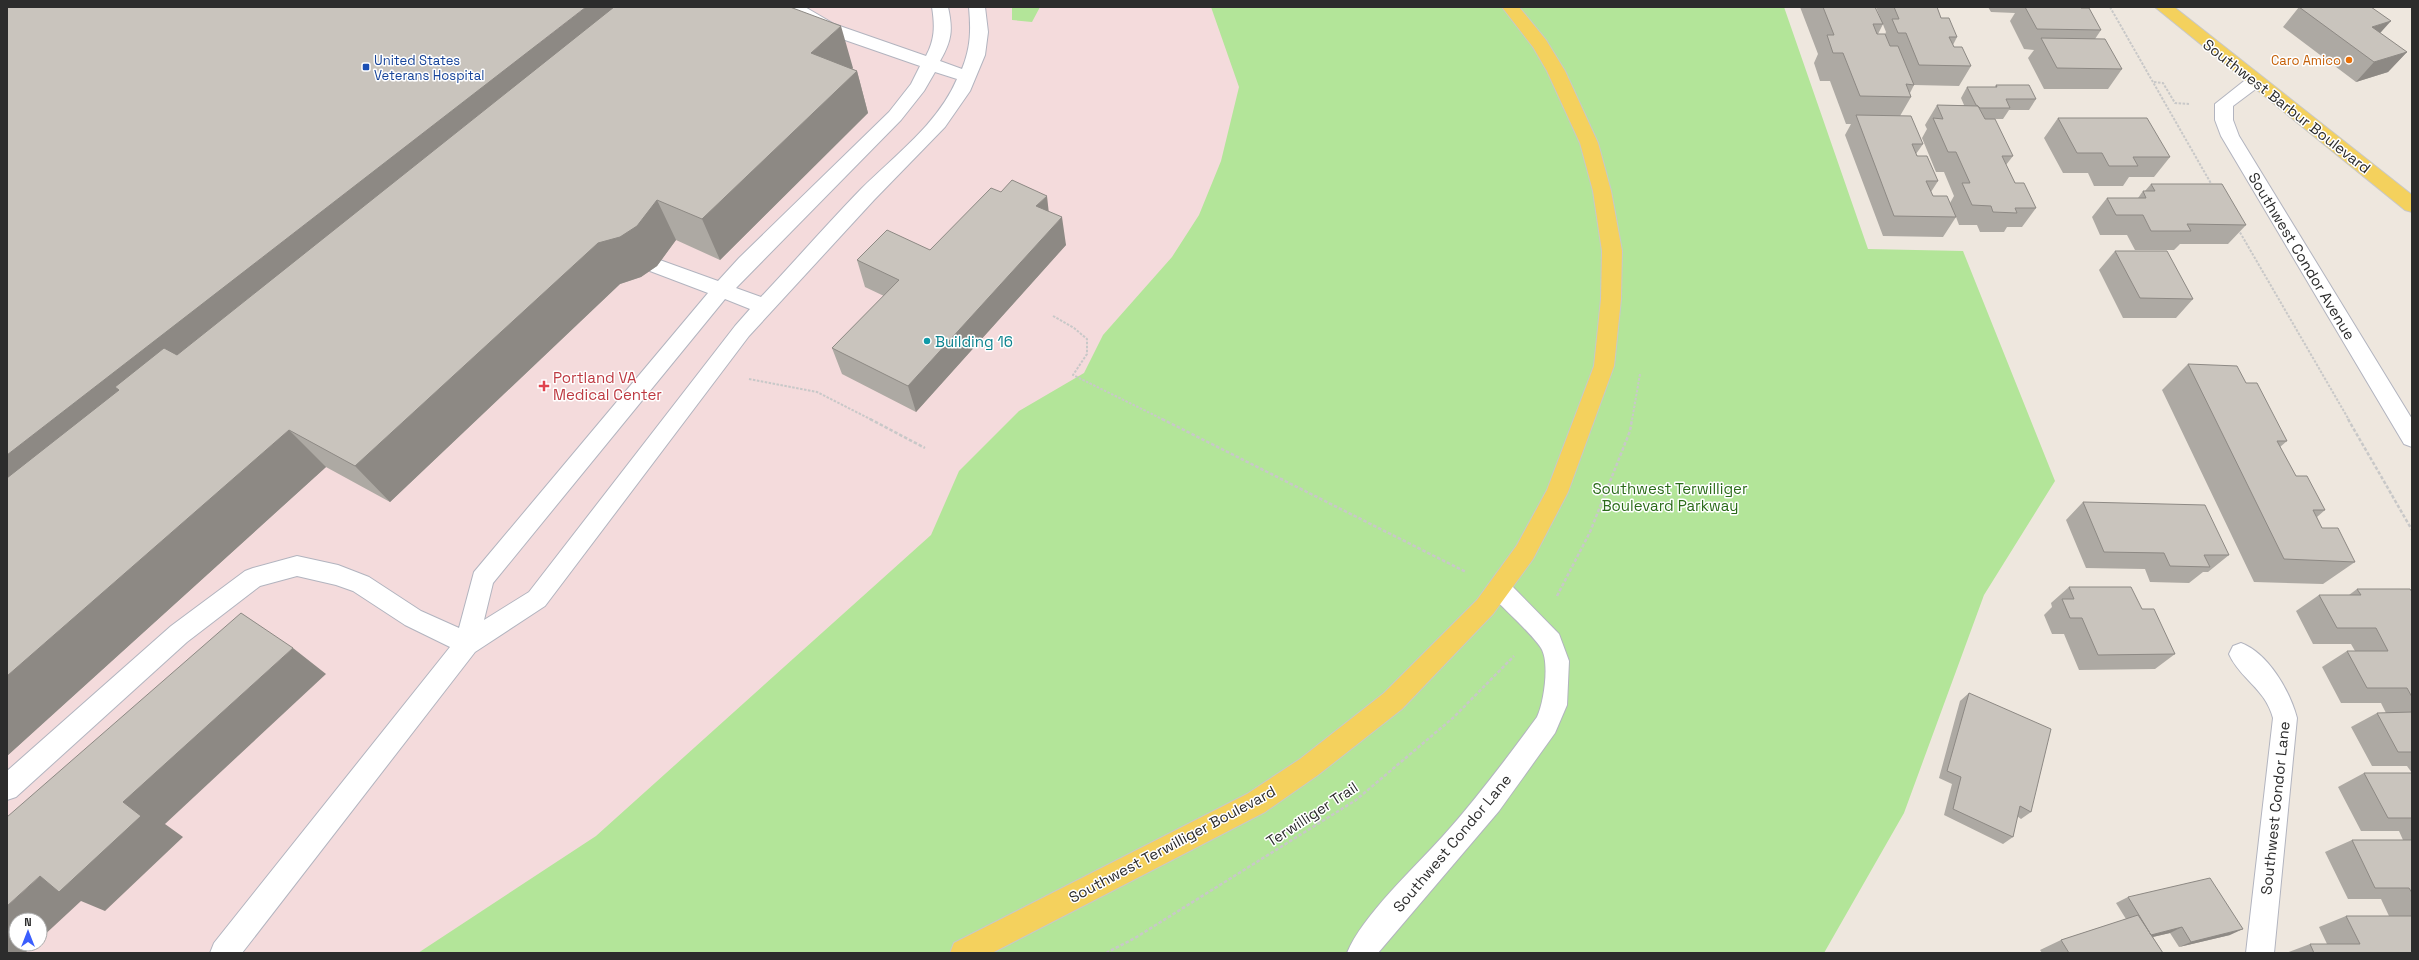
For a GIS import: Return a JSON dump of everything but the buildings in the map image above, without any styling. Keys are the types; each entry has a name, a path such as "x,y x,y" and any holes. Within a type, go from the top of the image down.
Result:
{"main road":[{"name":"Southwest Terwilliger Boulevard","path":"973,950 1256,803 1309,767 1393,701 1485,607 1500,589 1525,552 1557,492 1604,366 1612,299 1612,251 1602,191 1589,143 1556,71 1540,44 1510,7"},
{"name":"Southwest Barbur Boulevard","path":"2165,7 2255,81 2412,205"}],"street":[{"path":"794,7 814,22 828,28 968,77"},
{"path":"467,644 482,579 722,290 797,211 895,116 918,87 932,65 940,46 944,27 940,7"},
{"path":"224,953 256,916 417,706 467,644 537,599 691,396 764,306 867,195 939,123 950,108 968,77 976,54 980,32 977,7"},
{"path":"2224,104 2255,81"},
{"name":"Southwest Condor Avenue","path":"2224,104 2224,120 2230,136 2412,438"},
{"path":"657,266 764,306"},
{"path":"7,788 178,634 253,578 296,566 338,575 361,584 413,618 467,644"},
{"name":"Southwest Condor Lane","path":"1361,953 1379,928 1490,802 1546,725 1555,705 1557,661 1550,642 1537,625 1500,589"},
{"name":"Southwest Condor Lane","path":"2241,654 2270,684 2282,704 2285,718 2260,953"}],"path":[{"path":"2110,7 2217,192"},
{"path":"2154,82 2163,83 2175,103 2224,104"},
{"path":"2236,225 2412,530"},
{"path":"1053,316 1081,330 1088,343 1089,352 1087,358 1073,375 1500,589"},
{"path":"747,378 817,392 925,448"},
{"name":"Terwilliger Trail","path":"1106,953 1135,938 1356,800 1454,717 1508,664"}],"shaded area":[{"name":"Portland VA Medical Center","path":"7,7 1223,7 1255,89 1218,225 944,547 499,953 7,953"}],"green space":[{"path":"1012,7 1040,7 1032,22 1012,20"},
{"name":"Southwest Terwilliger Boulevard Parkway","path":"1211,7 1784,7 1868,249 1963,251 2055,481 1984,595 1904,813 1824,953 418,953 596,836 931,535 959,471 1019,411 1084,373 1103,335 1172,257 1199,215 1221,161 1239,87"}],"place":[{"name":"Caro Amico","path":"2349,60"},
{"name":"United States Veterans Hospital","path":"366,67"},
{"name":"Building 16","path":"927,341"},
{"name":"Portland VA Medical Center","path":"544,386"}]}
